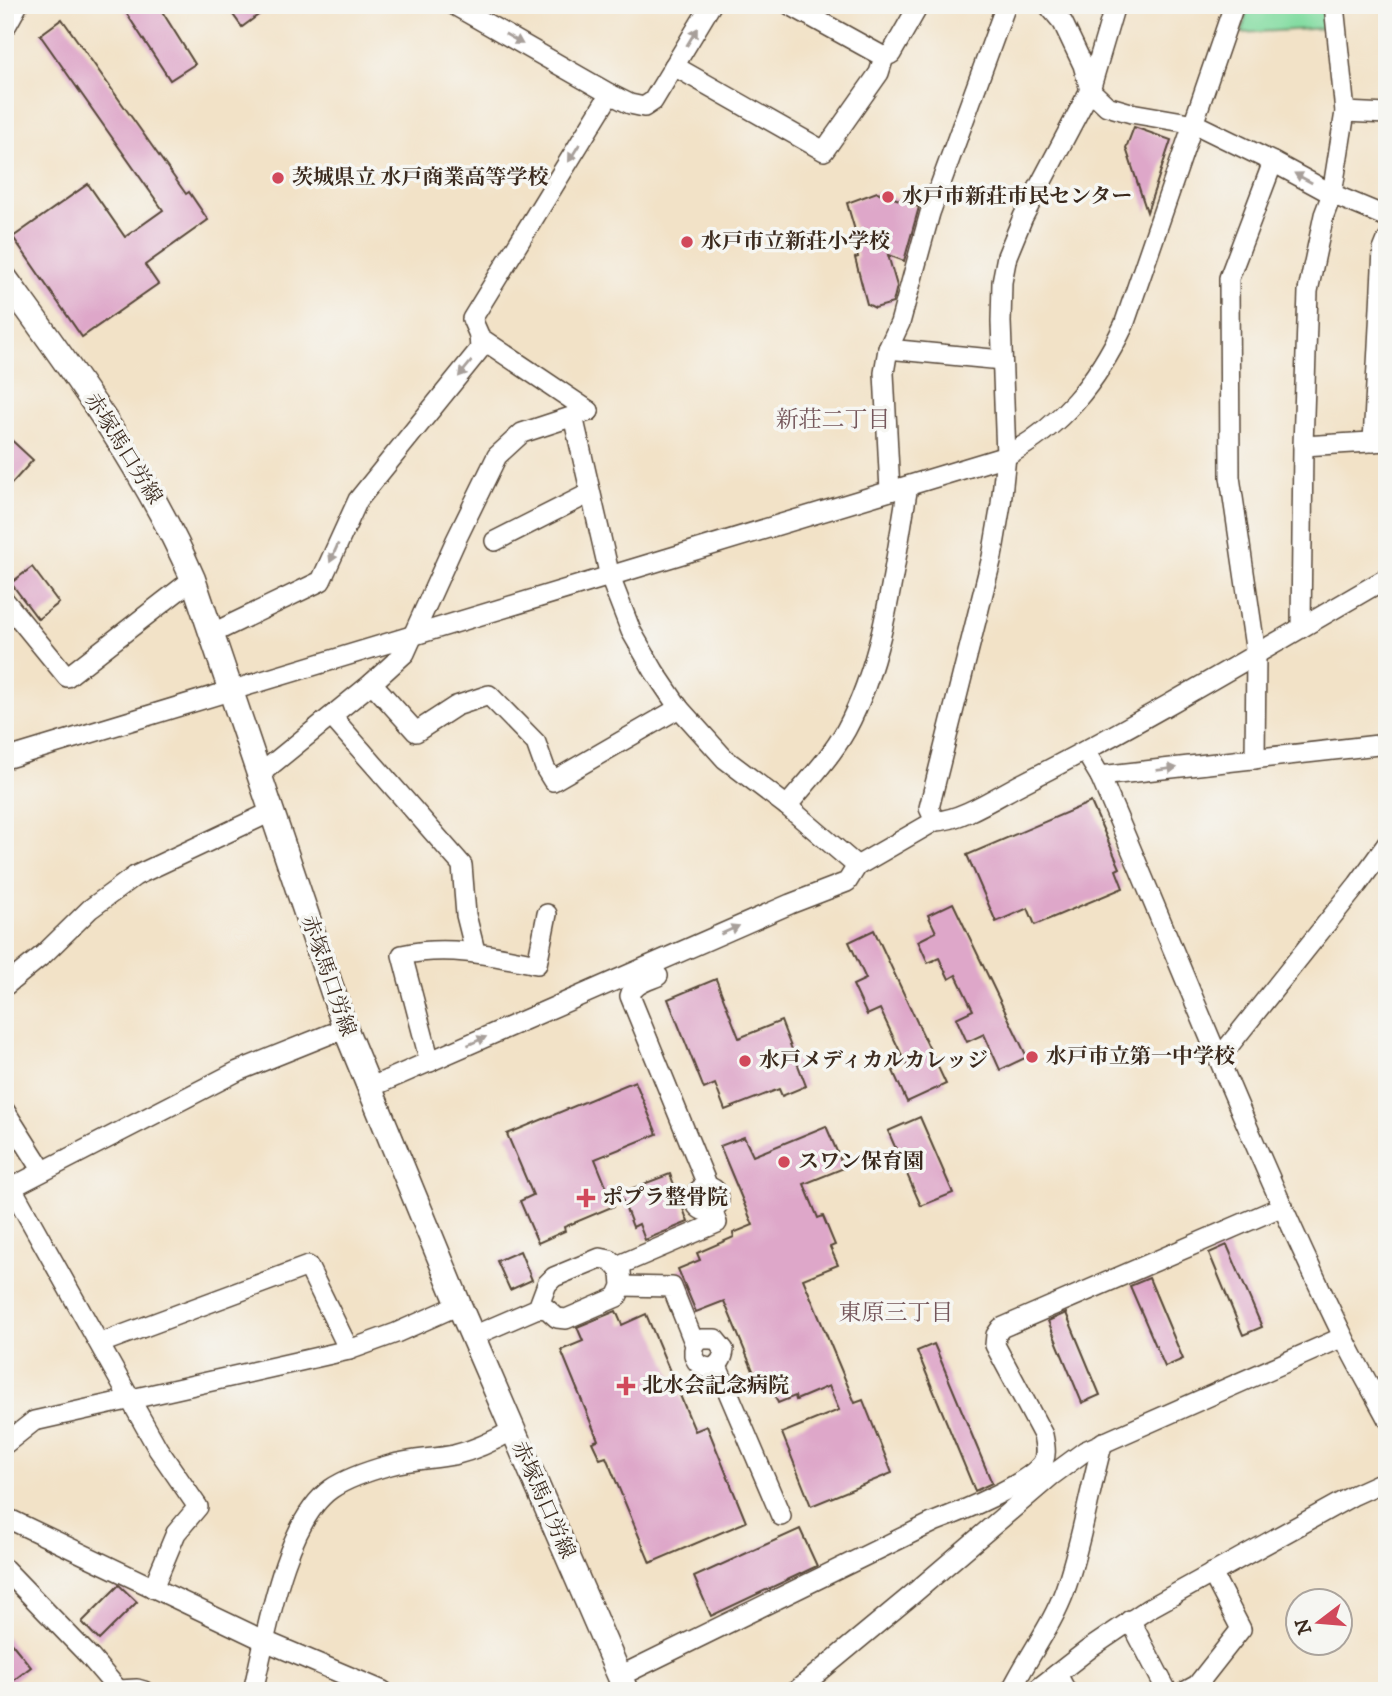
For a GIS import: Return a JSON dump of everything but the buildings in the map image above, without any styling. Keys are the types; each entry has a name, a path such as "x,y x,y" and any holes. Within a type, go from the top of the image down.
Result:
{"main road":[{"path":"5,23 15,5"},
{"name":"赤塚馬口労線","path":"5,278 98,405 125,448 169,525 193,579 214,633 345,1028 459,1305 623,1683"}],"street":[{"path":"454,5 610,94 630,104 644,107 653,101 711,5"},
{"path":"790,5 884,57"},
{"path":"674,66 824,150 879,73 884,57 891,54 919,5"},
{"path":"787,806 845,731 867,681 877,649 899,488 884,373 888,349 900,323 930,213 1006,5"},
{"path":"1048,5 1063,23 1083,65 1090,90 1107,106 1130,113 1195,124 1332,194 1387,218"},
{"path":"935,821 929,808 992,557 1006,456 1002,282 1007,256 1023,217 1090,90 1115,5"},
{"path":"7,758 610,578 1006,456 1043,433 1063,414 1099,373 1124,325 1234,5"},
{"path":"1301,628 1308,291 1324,215 1332,194 1345,112 1334,5"},
{"path":"214,633 321,582 358,500 480,349 479,337 472,319 610,94"},
{"path":"1345,112 1387,114"},
{"path":"1255,758 1256,654 1230,477 1229,278 1273,162"},
{"path":"1303,446 1380,441 1383,250 1387,240"},
{"path":"479,337 581,413 590,494 610,578 631,631 679,708 725,759 787,806 858,866"},
{"path":"888,349 1002,360"},
{"path":"260,774 372,684 405,653 497,456 522,433 581,413"},
{"path":"495,541 590,494"},
{"path":"369,1088 683,950 847,882 858,866 935,821 945,821 966,812 1085,751 1387,578"},
{"path":"5,601 67,677 193,579"},
{"path":"372,684 416,732 456,706 489,695 536,743 545,768 553,780 679,708"},
{"path":"332,717 462,865 466,915 475,951"},
{"path":"1100,776 1387,744"},
{"path":"1085,751 1100,776 1283,1206 1343,1337 1387,1418"},
{"path":"5,986 44,954 90,909 135,876 273,811"},
{"path":"1220,1057 1387,844"},
{"path":"430,1062 402,955 427,950 475,951 537,964 547,914"},
{"path":"617,1266 717,1223 712,1210 701,1209 695,1200 698,1191 708,1187 630,996 636,985 682,965 685,961 683,950"},
{"path":"153,1588 176,1532 198,1507 158,1449 101,1343 9,1190 238,1071 345,1028"},
{"path":"5,1111 43,1171"},
{"path":"623,1683 934,1522 1022,1480 1041,1466 1045,1457 1045,1446 1043,1435 995,1345 996,1335 1002,1328 1283,1206"},
{"path":"473,1336 538,1308 547,1310 557,1318 566,1319 617,1297 623,1280 617,1266 600,1258 554,1277 547,1284 538,1308"},
{"path":"101,1343 307,1266 349,1350"},
{"path":"622,1286 672,1287 695,1345 693,1352 699,1365 706,1368 717,1366 780,1516"},
{"path":"5,1444 34,1421 349,1350 459,1305"},
{"path":"796,1691 1051,1476 1085,1451 1343,1337"},
{"path":"253,1691 283,1571 306,1516 317,1501 331,1489 390,1465 456,1454 477,1448 513,1430"},
{"path":"1011,1691 1048,1629 1065,1590 1103,1442"},
{"path":"1035,1691 1061,1683 1130,1620 1387,1479"},
{"path":"5,1517 265,1641 383,1691"},
{"path":"5,1569 118,1690 144,1691"},
{"path":"1195,1689 1241,1629 1212,1573"},
{"path":"1130,1620 1167,1691"}],"green space":[{"path":"1248,5 1325,5 1326,28 1242,33"}],"place":[{"name":"茨城県立 水戸商業高等学校","path":"278,178"},
{"name":"水戸市新荘市民センター","path":"888,197"},
{"name":"水戸市立新荘小学校","path":"687,242"},
{"name":"水戸市立第一中学校","path":"1032,1057"},
{"name":"水戸メディカルカレッジ","path":"745,1061"},
{"name":"スワン保育園","path":"784,1162"},
{"name":"ポプラ整骨院","path":"586,1198"},
{"name":"北水会記念病院","path":"626,1386"}],"district":[{"name":"新荘二丁目","path":"833,420"},
{"name":"東原三丁目","path":"896,1313"}]}
